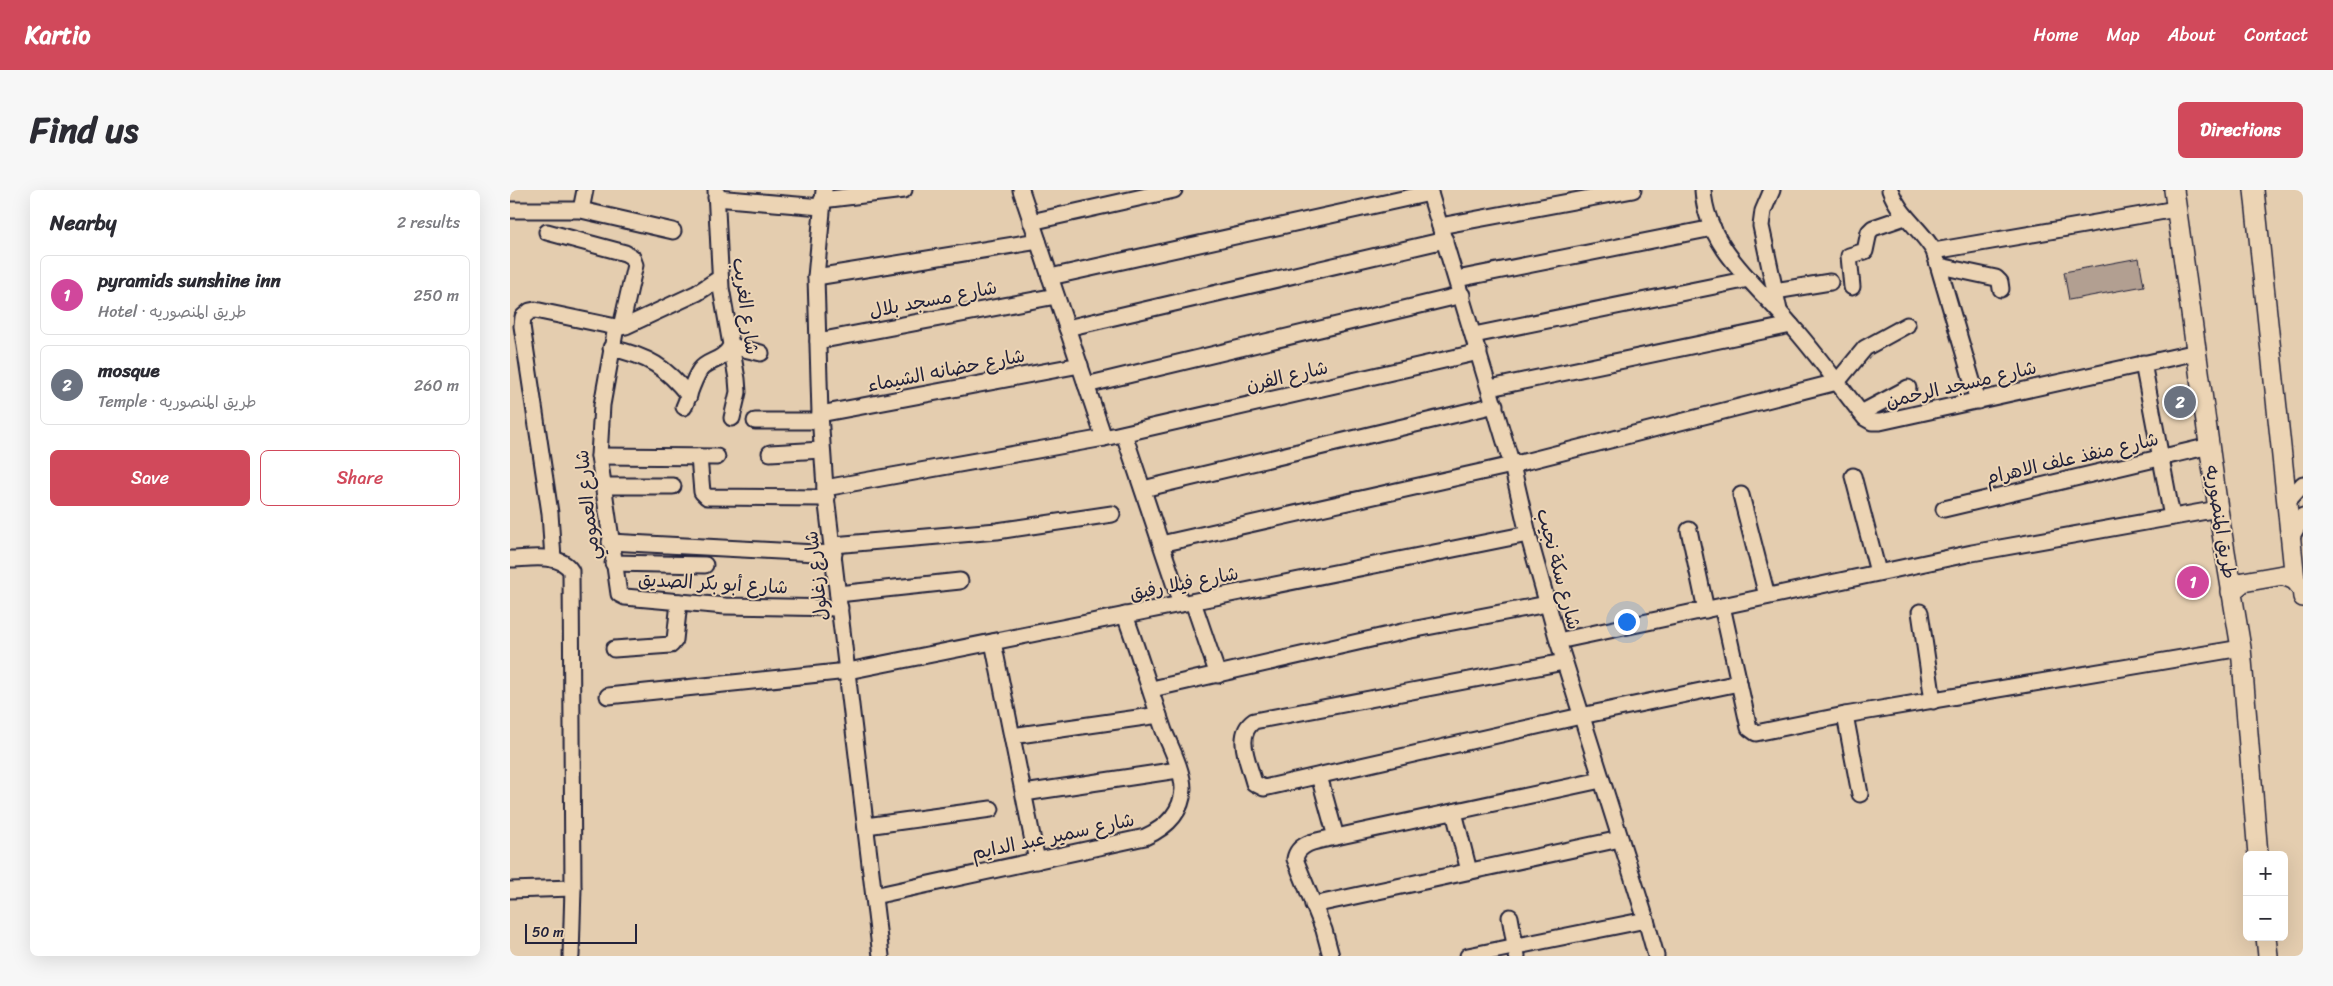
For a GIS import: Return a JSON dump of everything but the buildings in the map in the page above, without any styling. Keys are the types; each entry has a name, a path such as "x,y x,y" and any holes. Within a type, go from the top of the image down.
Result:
{"main road":[{"name":"طريق المنصوريه","path":"2174,190 2218,509 2240,648 2258,851"},
{"path":"2254,190 2291,538 2299,589"},
{"path":"2231,592 2243,582 2283,575 2299,589"},
{"path":"2266,941 2268,956"}],"street":[{"path":"581,210 585,190"},
{"path":"716,194 823,196 904,190"},
{"path":"1020,190 1104,438"},
{"path":"1031,222 1174,190"},
{"path":"1067,328 1442,233 1570,196 1633,190"},
{"name":"شارع مسجد الرحمن","path":"1703,190 1707,212 1721,244 1749,279 1792,324 1868,420 1880,422 2197,352"},
{"path":"1772,190 1763,211 1761,226 1779,312"},
{"path":"1890,190 1895,203 1905,217 1918,228 1934,251 1940,266 1978,401"},
{"path":"1050,277 1430,192"},
{"name":"شارع سكة نجيب","path":"1430,192 1512,465 1528,534 1564,662 1656,956"},
{"name":"شارع الغريب","path":"716,194 720,278 738,392 732,418"},
{"name":"شارع زغلول","path":"823,196 816,277 822,450 880,956"},
{"path":"1934,251 2176,209"},
{"path":"510,210 581,210 673,231"},
{"path":"1852,287 1849,256 1864,251 1869,232 1872,228 1905,217"},
{"path":"1457,279 1713,228"},
{"name":"شارع العمومي","path":"547,232 625,253 632,258 635,265 619,327 611,348 602,405 599,456 617,590"},
{"path":"816,277 1038,241"},
{"path":"1940,266 1996,278 2000,282 2001,289"},
{"path":"553,559 550,513 516,326 523,316 535,310 619,327 696,293 720,278"},
{"path":"1474,335 1749,279"},
{"path":"1775,291 1830,282"},
{"path":"1086,385 1462,295"},
{"name":"شارع مسجد بلال","path":"818,341 1056,296"},
{"path":"1490,388 1792,324"},
{"path":"1161,544 1512,465 1837,382 1865,348 1907,326"},
{"path":"611,348 634,353 656,363 674,378 687,402 700,370 705,365 720,359 731,346 761,353"},
{"name":"شارع الفرن","path":"699,457 702,492 707,497 826,493 1124,434 1479,352"},
{"path":"2143,363 2172,517"},
{"name":"شارع حضانه الشيماء","path":"755,421 820,417 1080,365"},
{"path":"1861,413 1908,388"},
{"path":"1143,489 1495,406"},
{"path":"1124,434 1161,544 1218,675"},
{"name":"شارع منفذ علف الاهرام","path":"1944,509 2210,446"},
{"path":"770,453 822,450"},
{"path":"599,456 717,457"},
{"path":"1853,476 1878,572"},
{"path":"2287,502 2303,484"},
{"path":"603,486 673,486"},
{"path":"1741,495 1767,596"},
{"path":"1558,641 1972,553 2218,509"},
{"path":"610,542 833,549 996,531 1112,514"},
{"path":"2291,538 2303,516"},
{"path":"1688,530 1706,610"},
{"name":"شارع فيلا رفيق","path":"608,696 848,671 1528,534"},
{"path":"510,558 553,559 564,562 571,571 573,888 571,956"},
{"path":"613,563 705,565"},
{"name":"شارع أبو بكر الصديق","path":"617,590 625,597 725,606 839,601 960,581"},
{"path":"614,649 672,645 675,640 679,602"},
{"path":"1152,689 1406,632 1547,604"},
{"path":"1722,606 1749,728 1756,733 1845,715 2240,648"},
{"path":"1920,612 1933,701"},
{"name":"شارع سمير عبد الدايم","path":"874,896 1145,837 1159,830 1171,820 1179,806 1183,788 1152,689 1125,616"},
{"path":"993,642 1037,860"},
{"path":"1564,662 1254,721 1248,726 1243,740 1254,783 1258,787 1264,788 1581,716 1739,683"},
{"path":"1012,736 1159,714"},
{"path":"1845,715 1860,794"},
{"path":"1024,793 1178,770"},
{"path":"1318,776 1336,836"},
{"path":"1331,956 1324,930 1313,905 1296,855 1303,846 1336,836 1602,780"},
{"path":"866,826 991,809"},
{"path":"1454,812 1469,872"},
{"path":"1313,905 1620,839"},
{"path":"510,890 573,888"},
{"path":"1510,916 1516,952"},
{"path":"1468,956 1516,952 1646,920"}],"place":[{"name":"mosque","path":"2180,402"},
{"name":"pyramids sunshine inn","path":"2193,582"}]}
